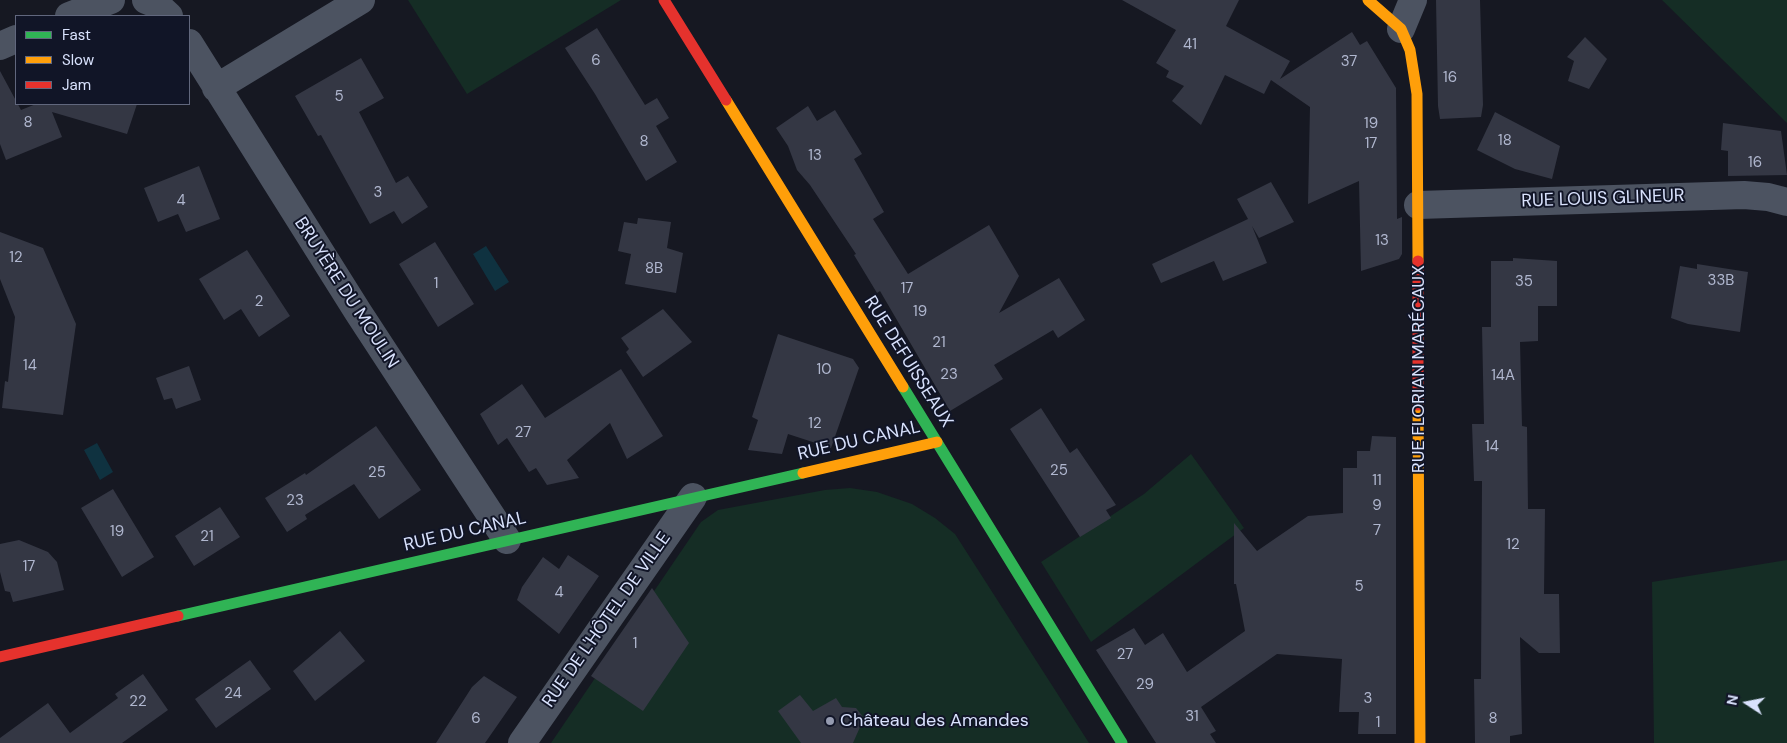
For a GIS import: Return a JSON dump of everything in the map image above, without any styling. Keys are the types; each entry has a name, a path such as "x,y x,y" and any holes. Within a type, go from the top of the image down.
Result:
{"street":[{"path":"72,15 111,0"},
{"path":"146,0 156,4 168,15"},
{"path":"216,88 361,0"},
{"name":"RUE DEFUISSEAUX","path":"664,0 1122,743"},
{"path":"1368,0 1401,29 1413,0"},
{"name":"RUE FLORIAN MARÉCAUX","path":"1401,29 1410,50 1416,87 1420,743"},
{"path":"0,46 15,39"},
{"name":"BRUYÈRE DU MOULIN","path":"190,45 358,312 507,540"},
{"name":"RUE LOUIS GLINEUR","path":"1418,204 1744,195 1768,197 1787,202"},
{"name":"RUE DU CANAL","path":"0,658 937,442"},
{"name":"RUE DE L'HÔTEL DE VILLE","path":"522,743 693,497"}],"green space":[{"path":"408,0 621,0 467,94"},
{"path":"1662,0 1787,0 1787,123"},
{"path":"1191,454 1244,528 1091,642 1041,562 1144,494"},
{"path":"850,488 877,492 912,504 935,518 955,534 1089,743 551,743 701,522 718,510 825,490"},
{"path":"1787,560 1787,743 1654,743 1652,582"}],"water":[{"path":"486,246 509,282 495,291 473,254"},
{"path":"97,443 113,472 100,480 84,450"}],"building":[{"path":"1122,0 1239,0 1226,26 1290,61 1280,79 1352,32 1360,45 1367,41 1396,88 1397,219 1402,217 1402,254 1399,259 1361,271 1359,181 1308,204 1310,107 1271,80 1264,94 1225,75 1201,125 1172,101 1184,86 1166,77 1169,71 1156,63 1176,30"},
{"path":"1436,0 1480,0 1483,105 1481,117 1440,119 1438,106"},
{"path":"597,28 645,105 657,98 669,118 656,126 677,162 646,181 595,94 565,48"},
{"path":"1585,37 1607,59 1589,89 1568,81 1574,61 1567,57"},
{"path":"361,58 384,98 359,112 396,183 408,176 428,207 402,224 394,211 370,224 321,135 318,136 295,96"},
{"path":"0,71 15,99 15,105 18,105 21,110 34,105 137,105 127,134 52,112 62,137 6,160 0,144"},
{"path":"808,106 817,121 835,110 862,154 854,159 884,212 873,219 908,274 989,225 1019,276 999,313 1059,278 1085,320 1058,338 1053,330 994,365 1003,379 950,411 880,291 877,293 854,255 856,254 810,185 797,170 788,146 776,128"},
{"path":"1495,112 1560,146 1552,179 1515,169 1477,150"},
{"path":"1723,123 1781,131 1787,175 1728,176 1728,151 1721,150"},
{"path":"199,166 220,219 186,232 178,214 158,222 144,188"},
{"path":"1271,182 1294,222 1259,238 1252,226 1267,263 1223,281 1214,261 1161,283 1152,264 1248,219 1237,199"},
{"path":"638,218 671,222 667,248 683,253 676,293 625,284 631,254 618,251 624,222 637,224"},
{"path":"0,232 43,248 76,324 63,415 2,408 5,381 8,382 15,317 0,279"},
{"path":"435,242 474,304 438,327 399,264"},
{"path":"247,250 290,316 259,337 241,309 224,320 199,279"},
{"path":"1513,258 1557,261 1557,306 1538,306 1538,341 1520,342 1522,426 1527,427 1528,509 1545,509 1544,594 1559,594 1560,653 1539,653 1520,637 1522,734 1510,736 1510,743 1475,743 1474,679 1481,679 1482,481 1474,481 1472,424 1484,424 1482,327 1491,327 1491,261 1513,261"},
{"path":"1697,264 1748,272 1740,332 1688,324 1671,318 1680,266 1697,269"},
{"path":"663,309 692,342 643,377 626,352 629,349 621,338"},
{"path":"778,334 853,359 859,368 831,448 788,434 782,454 748,450 758,420 752,417"},
{"path":"189,366 201,400 176,409 172,398 164,400 156,378"},
{"path":"621,369 663,436 627,459 610,423 567,460 579,478 547,485 536,468 529,472 507,438 498,445 480,414 522,384 545,418"},
{"path":"1041,408 1070,453 1077,448 1116,505 1106,510 1111,518 1080,537 1010,429"},
{"path":"376,426 421,490 379,519 354,484 305,515 307,519 287,532 265,498 305,473 306,475"},
{"path":"1372,436 1396,437 1396,734 1358,734 1359,712 1339,712 1342,659 1277,654 1201,707 1216,731 1210,734 1216,743 1156,743 1096,650 1134,628 1145,645 1163,633 1187,672 1245,631 1236,584 1234,584 1234,523 1257,551 1308,516 1343,513 1343,468 1357,468 1357,451 1370,451"},
{"path":"113,489 154,557 122,577 81,508"},
{"path":"220,507 240,537 194,566 175,536"},
{"path":"19,540 48,552 57,562 64,590 13,602 10,592 5,591 0,572 0,544"},
{"path":"568,555 599,576 559,634 517,600 522,587 543,557 559,569"},
{"path":"652,588 689,643 643,711 591,676"},
{"path":"340,631 365,661 315,701 293,671"},
{"path":"250,660 271,689 216,728 195,699"},
{"path":"143,674 168,710 122,743 0,743 0,738 48,703 70,733 118,698 115,694"},
{"path":"484,676 517,697 485,743 436,743 472,687"},
{"name":"Château des Amandes","path":"800,695 813,711 836,698 842,707 856,708 864,718 853,743 801,743 778,711"}],"traffic: fast":[{"path":"903,387 1122,743"},
{"path":"178,616 803,473"}],"traffic: slow":[{"path":"1368,0 1401,29 1410,50 1417,94 1418,261"},
{"path":"726,100 903,387"},
{"path":"1418,405 1420,743"},
{"path":"803,473 937,442"}],"traffic: jam":[{"path":"664,0 726,100"},
{"path":"1418,261 1418,405"},
{"path":"0,657 178,616"}],"place":[{"name":"Château des Amandes","path":"830,721"}]}
